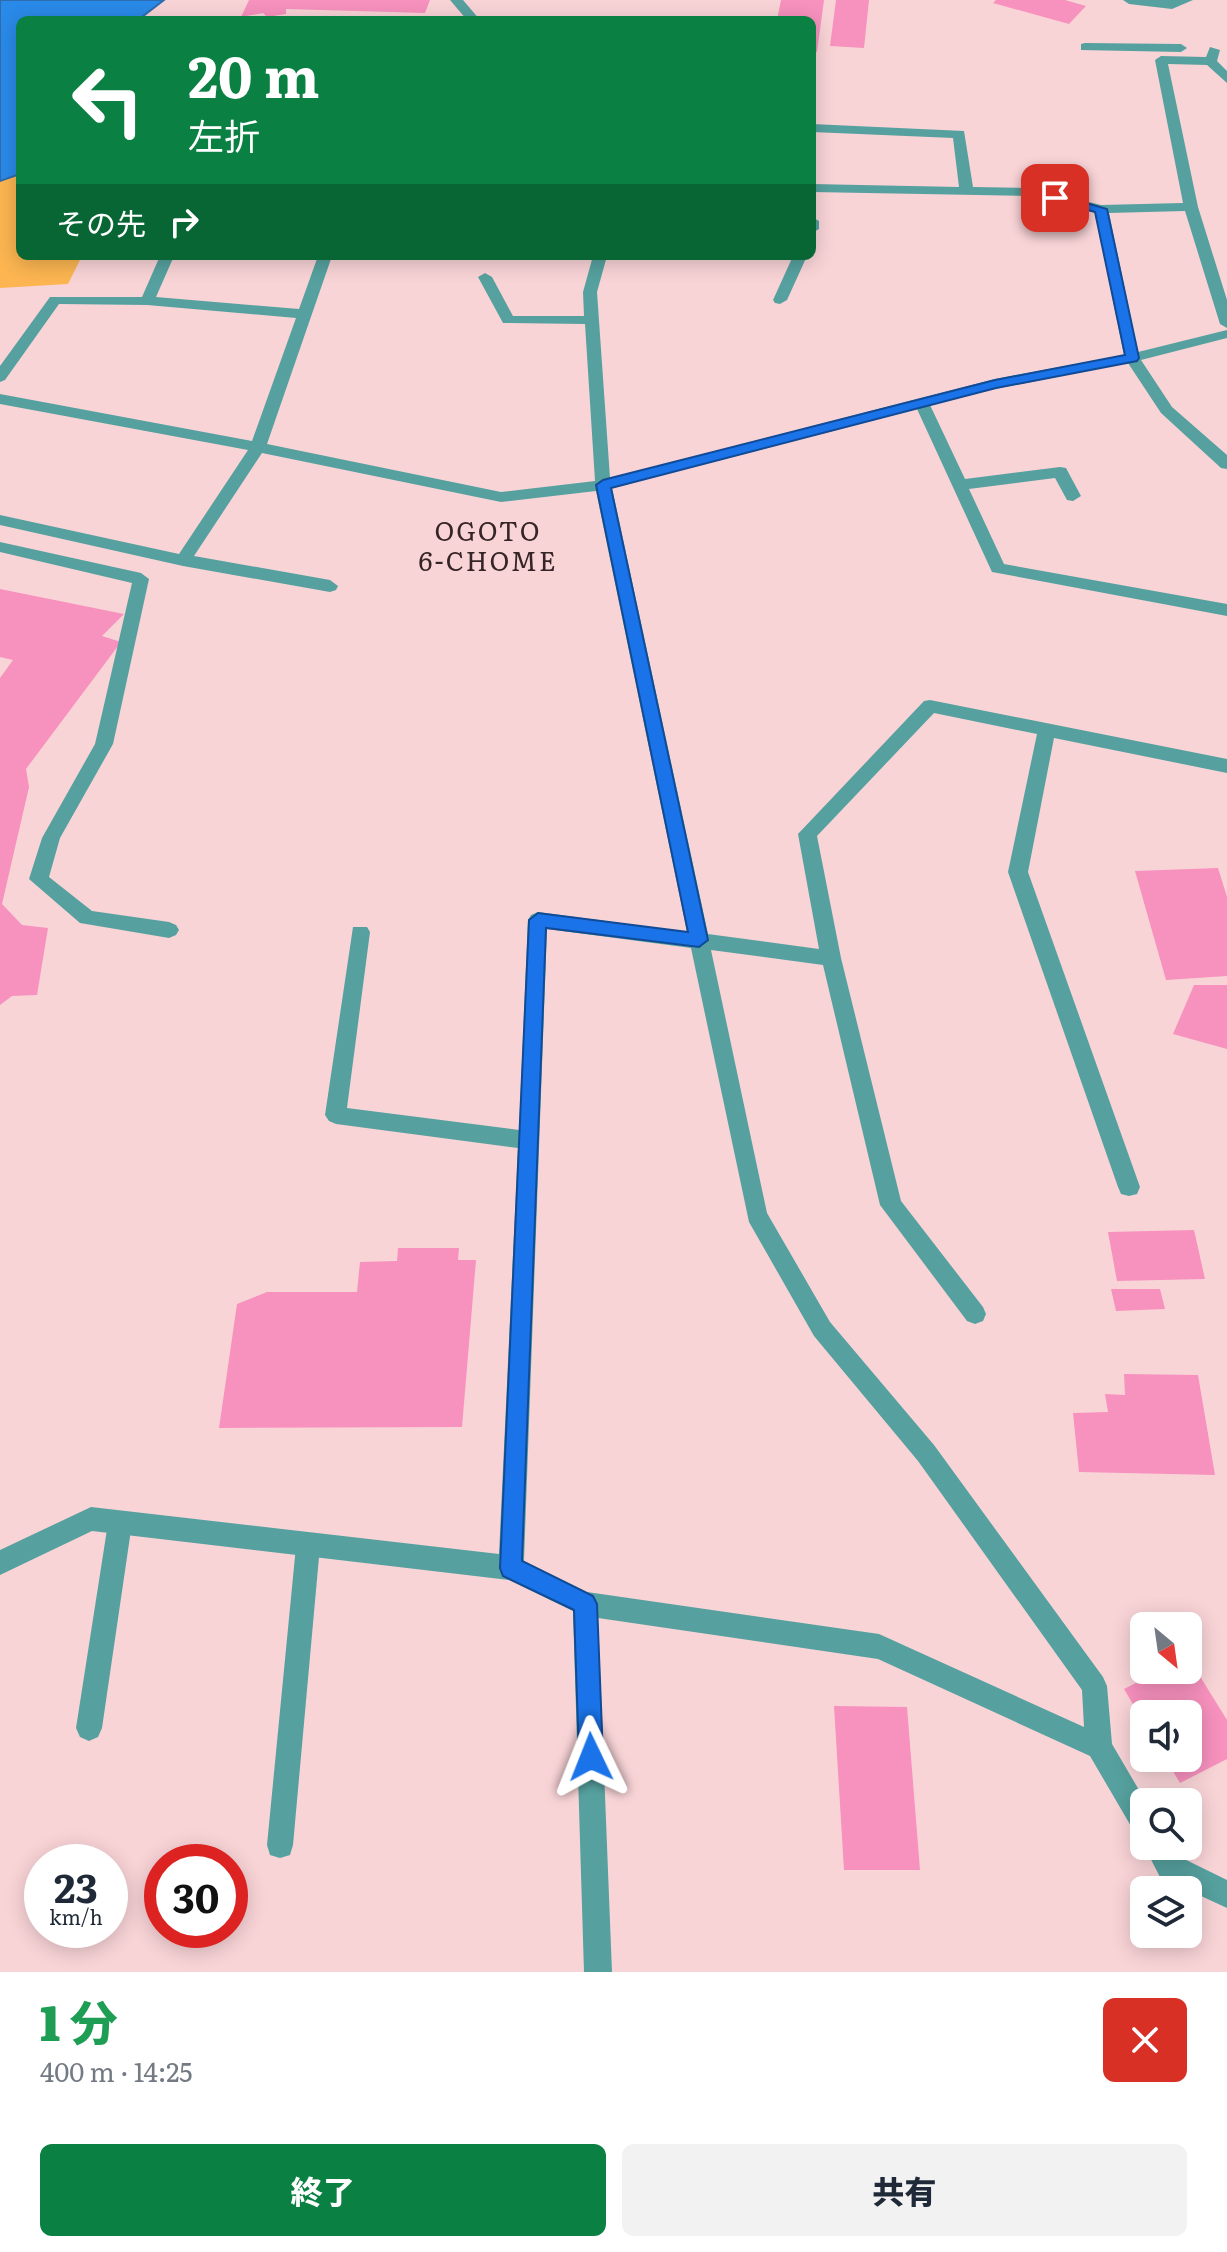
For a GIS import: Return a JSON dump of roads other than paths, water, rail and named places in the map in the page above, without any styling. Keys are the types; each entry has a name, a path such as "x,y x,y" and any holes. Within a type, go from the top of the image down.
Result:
{"street":[{"path":"456,0 470,16"},
{"path":"1129,0 1172,5 1187,0"},
{"path":"1085,47 1215,48 1211,61"},
{"path":"1227,79 1211,61 1161,60 1191,207 1227,324"},
{"path":"816,128 959,134 967,192"},
{"path":"816,188 1032,192 1101,209 1191,207"},
{"path":"1101,209 1132,358 1166,410 1227,464"},
{"path":"147,301 165,260"},
{"path":"183,560 258,447 324,260"},
{"path":"599,260 590,292 603,485 757,1215 822,1329 926,1453 1094,1686 1099,1747 1130,1800"},
{"path":"780,300 798,260"},
{"path":"485,277 508,320 592,320"},
{"path":"0,377 55,300 147,301 305,314"},
{"path":"0,399 258,447 501,497 603,485 995,384 1132,358 1227,334"},
{"path":"922,404 998,568 1227,610"},
{"path":"960,485 1060,472 1073,496"},
{"path":"0,520 183,560 330,586"},
{"path":"0,547 141,579 104,744 51,838 39,879 87,918 169,930"},
{"path":"975,1314 891,1205 831,958 807,834 930,706 1227,766"},
{"path":"1047,729 1018,872 1129,1187"},
{"path":"511,1568 538,920 831,958"},
{"path":"360,932 336,1115 528,1140"},
{"path":"0,1563 91,1519 511,1568 585,1604 879,1647 1099,1747"},
{"path":"89,1728 120,1523"},
{"path":"280,1845 308,1546"},
{"path":"585,1604 598,1972"},
{"path":"1166,1860 1170,1867 1227,1894"}],"water":[{"path":"0,0 164,0 143,16 16,16 16,175 0,181"}],"district":[{"name":"OGOTO 6-CHOME","path":"488,544"}]}
